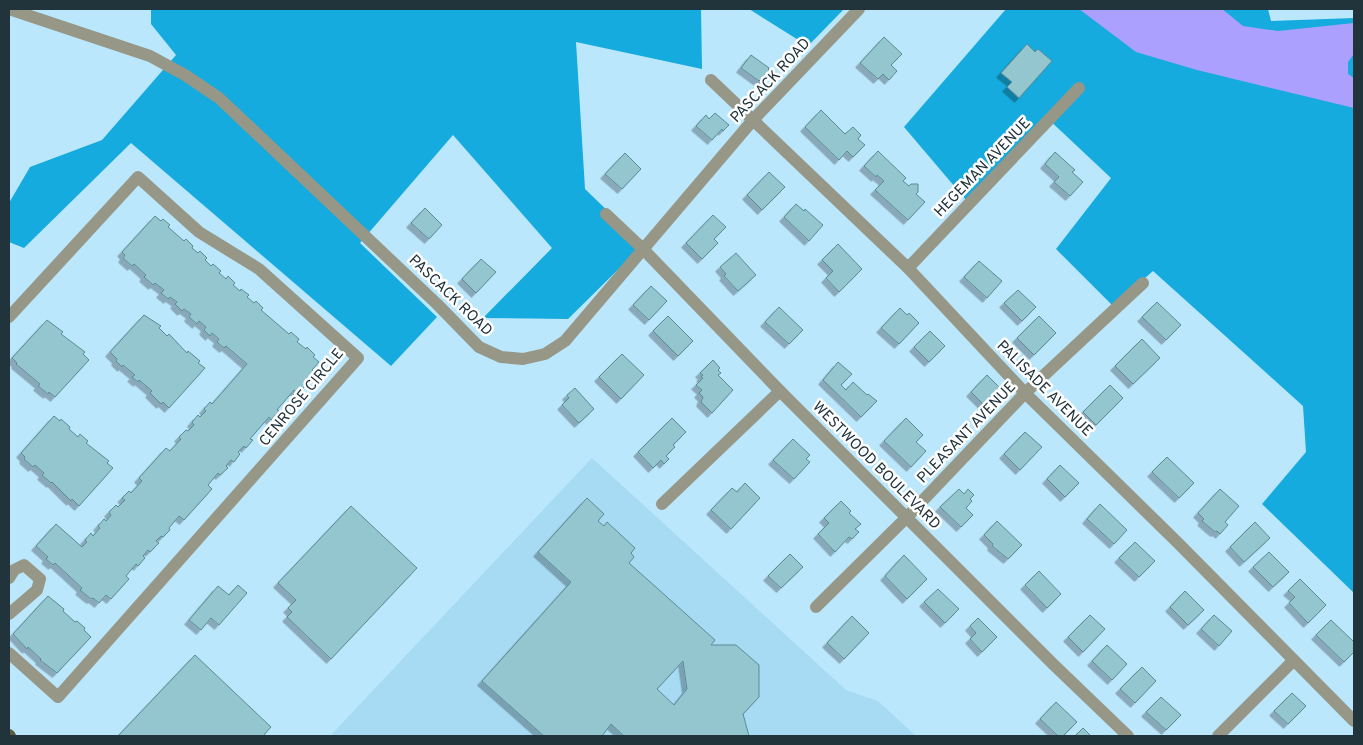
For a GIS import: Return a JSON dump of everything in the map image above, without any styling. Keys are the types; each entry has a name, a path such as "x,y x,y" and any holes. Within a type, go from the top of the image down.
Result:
{"street":[{"name":"PASCACK ROAD","path":"9,9 150,56 185,75 219,98 479,346 500,357 523,359 545,354 564,341 752,120 859,9"},
{"name":"PALISADE AVENUE","path":"711,80 908,268 1025,393 1178,543 1354,721"},
{"name":"HEGEMAN AVENUE","path":"908,268 1079,88"},
{"name":"CENROSE CIRCLE","path":"9,317 138,177 199,232 259,269 358,358 58,697 9,653"},
{"name":"WESTWOOD BOULEVARD","path":"606,214 643,248 780,391 1054,665 1128,736"},
{"name":"PLEASANT AVENUE","path":"816,608 907,517 1025,393 1143,283"},
{"path":"662,504 780,391"},
{"path":"9,578 14,570 24,565 40,579 37,590 9,614"},
{"path":"1218,736 1294,661"}],"shaded area":[{"path":"151,9 701,9 702,69 576,42 585,189 643,245 568,319 483,318 552,248 453,135 360,243 437,317 391,366 131,143 24,248 9,242 9,203 30,167 102,140 176,55 151,24"},
{"path":"749,9 844,9 808,46"},
{"path":"1006,9 1268,9 1271,21 1354,18 1354,593 1262,504 1306,452 1303,406 1153,271 1113,306 1056,249 1111,178 1045,116 966,200 904,127"},
{"path":"1079,9 1222,9 1243,26 1278,31 1354,23 1354,54 1348,62 1348,74 1354,78 1354,108 1197,70 1136,52"},
{"path":"592,458 846,690 878,701 916,736 330,736"}],"building":[{"path":"884,37 902,54 891,65 897,71 889,80 883,74 878,79 860,63"},
{"path":"1027,44 1035,52 1038,49 1052,61 1019,98 1007,87 1012,82 1001,73"},
{"path":"751,55 769,68 770,71 763,82 741,68"},
{"path":"821,110 845,134 853,127 861,135 858,139 865,145 853,157 847,151 839,160 805,127"},
{"path":"715,113 729,125 723,131 722,129 712,140 696,126 706,115 709,119"},
{"path":"878,151 906,178 903,181 909,186 911,184 918,184 918,192 916,194 925,202 908,220 875,190 884,181 877,175 876,177 864,166"},
{"path":"1055,152 1075,170 1072,172 1083,182 1070,196 1054,182 1059,177 1045,164"},
{"path":"625,153 641,169 622,189 605,174"},
{"path":"769,172 785,187 762,210 747,195"},
{"path":"796,204 804,211 805,209 823,225 809,241 784,217"},
{"path":"425,208 442,225 429,239 411,223"},
{"path":"713,215 726,227 714,239 718,243 702,259 686,243"},
{"path":"155,216 161,221 163,219 170,225 168,227 193,246 192,248 198,253 200,251 207,258 205,260 211,266 213,264 226,279 228,276 235,283 233,285 249,295 247,297 254,303 256,301 263,308 261,310 289,334 291,332 299,339 297,342 306,349 307,347 315,355 313,357 319,362 312,370 317,373 298,394 294,390 271,420 269,417 250,439 253,440 246,448 244,446 238,452 240,454 234,462 231,460 226,466 228,468 220,475 218,473 208,485 212,489 184,520 179,516 169,528 170,530 156,541 159,543 150,552 148,550 143,556 145,558 138,566 136,564 126,576 129,579 111,599 106,595 99,603 80,590 82,588 55,563 53,565 46,559 48,557 36,546 56,524 82,547 87,542 85,540 91,533 93,536 100,528 98,526 104,519 106,521 111,515 109,512 116,505 118,507 125,500 122,498 129,491 131,493 142,481 139,478 166,448 170,451 181,439 179,437 194,425 192,422 198,415 200,417 206,411 204,409 210,402 212,404 247,364 226,346 224,348 217,342 219,339 212,333 210,336 204,330 206,327 199,321 197,324 189,317 191,314 184,309 182,311 175,304 177,302 170,297 168,299 161,293 164,290 155,283 153,285 144,277 146,275 134,264 132,266 123,258 125,255 122,252"},
{"path":"838,244 862,269 839,292 826,278 833,271 822,260"},
{"path":"736,253 756,275 738,291 724,276 726,274 720,267"},
{"path":"481,259 496,272 476,293 462,279"},
{"path":"979,261 1002,281 987,298 964,277"},
{"path":"651,286 667,301 649,320 633,305"},
{"path":"1018,290 1036,307 1022,321 1004,303"},
{"path":"1157,302 1181,325 1166,340 1142,317"},
{"path":"779,307 803,330 789,344 765,322"},
{"path":"900,308 907,315 909,313 919,323 899,344 881,328"},
{"path":"144,315 161,326 159,328 167,336 169,334 187,353 188,351 200,361 198,363 205,368 169,408 163,402 161,404 150,393 152,391 139,380 138,382 132,377 135,375 123,365 122,367 110,352"},
{"path":"668,316 693,341 678,356 653,331"},
{"path":"1039,316 1056,333 1034,355 1017,338"},
{"path":"47,320 63,332 61,334 85,352 83,354 89,360 55,397 38,386 40,384 16,364 12,358"},
{"path":"930,331 945,346 929,362 914,347"},
{"path":"1142,339 1160,358 1133,384 1115,366"},
{"path":"622,354 644,375 621,399 599,377"},
{"path":"713,360 720,368 718,370 721,373 718,375 733,390 712,413 701,402 703,397 699,393 702,390 696,385 703,378 701,377 703,375 700,373"},
{"path":"838,362 852,374 841,385 846,390 853,382 867,395 877,401 861,417 823,380"},
{"path":"987,375 1002,390 986,407 971,392"},
{"path":"1110,385 1123,398 1096,425 1083,412"},
{"path":"575,388 594,409 579,423 562,405 569,398 567,395"},
{"path":"54,416 60,421 61,419 78,437 80,434 88,441 86,443 109,461 107,463 113,468 79,506 42,475 44,473 35,465 33,467 24,459 25,457 21,453"},
{"path":"672,418 686,432 673,445 675,447 666,456 669,459 664,464 661,460 653,468 638,452"},
{"path":"906,418 923,435 916,442 926,451 911,467 884,441"},
{"path":"1025,432 1042,447 1020,470 1004,454"},
{"path":"793,439 810,455 806,459 810,462 794,479 773,460"},
{"path":"1167,457 1194,483 1179,498 1152,472"},
{"path":"1060,465 1079,483 1065,497 1047,479"},
{"path":"745,483 760,498 731,529 711,510 732,488 737,492"},
{"path":"959,489 964,494 968,489 974,495 966,508 973,515 961,527 940,507"},
{"path":"1220,489 1239,506 1225,522 1228,525 1220,534 1202,521 1204,519 1198,513"},
{"path":"587,498 604,514 598,521 604,526 607,522 635,548 631,553 634,557 629,563 715,640 711,645 736,645 759,665 759,697 743,714 749,736 624,736 611,724 602,736 544,736 482,681 571,582 538,552","holes":["683,661 687,689 674,705 657,689"]},
{"path":"841,501 851,511 849,513 861,524 855,529 859,532 852,539 849,537 835,552 818,534 829,523 824,518"},
{"path":"1100,504 1127,530 1114,544 1087,519"},
{"path":"351,506 417,568 331,659 287,617 292,612 288,608 296,600 278,583"},
{"path":"997,521 1022,545 1008,559 992,546 993,544 984,535"},
{"path":"1255,522 1270,538 1244,562 1230,547"},
{"path":"1135,542 1155,561 1139,577 1119,558"},
{"path":"1269,552 1289,572 1273,587 1253,567"},
{"path":"790,554 803,567 781,588 768,576"},
{"path":"904,555 927,579 907,599 885,576"},
{"path":"1039,571 1061,594 1047,608 1025,585"},
{"path":"1300,579 1326,605 1308,623 1289,603 1295,597 1288,591"},
{"path":"238,585 247,593 219,625 211,618 201,630 189,620 218,586 229,595"},
{"path":"938,589 959,609 945,623 924,602"},
{"path":"1185,591 1204,610 1188,625 1170,607"},
{"path":"48,596 64,609 63,611 75,622 77,621 85,628 84,630 91,637 57,673 40,660 28,647 27,649 13,634"},
{"path":"1090,615 1105,629 1083,652 1068,637"},
{"path":"1214,615 1232,631 1219,646 1201,629"},
{"path":"852,616 869,633 844,659 827,643"},
{"path":"978,618 997,637 982,652 970,639 976,633 970,626"},
{"path":"1331,620 1354,642 1354,652 1344,662 1316,635"},
{"path":"1107,645 1127,664 1112,680 1092,661"},
{"path":"195,655 271,727 263,736 118,736"},
{"path":"1142,667 1156,681 1135,703 1120,689"},
{"path":"1292,693 1306,706 1288,724 1274,711"},
{"path":"1161,697 1181,715 1166,730 1146,712"},
{"path":"1056,702 1077,722 1063,736 1058,736 1040,719"},
{"path":"1083,728 1091,736 1075,736"}]}
